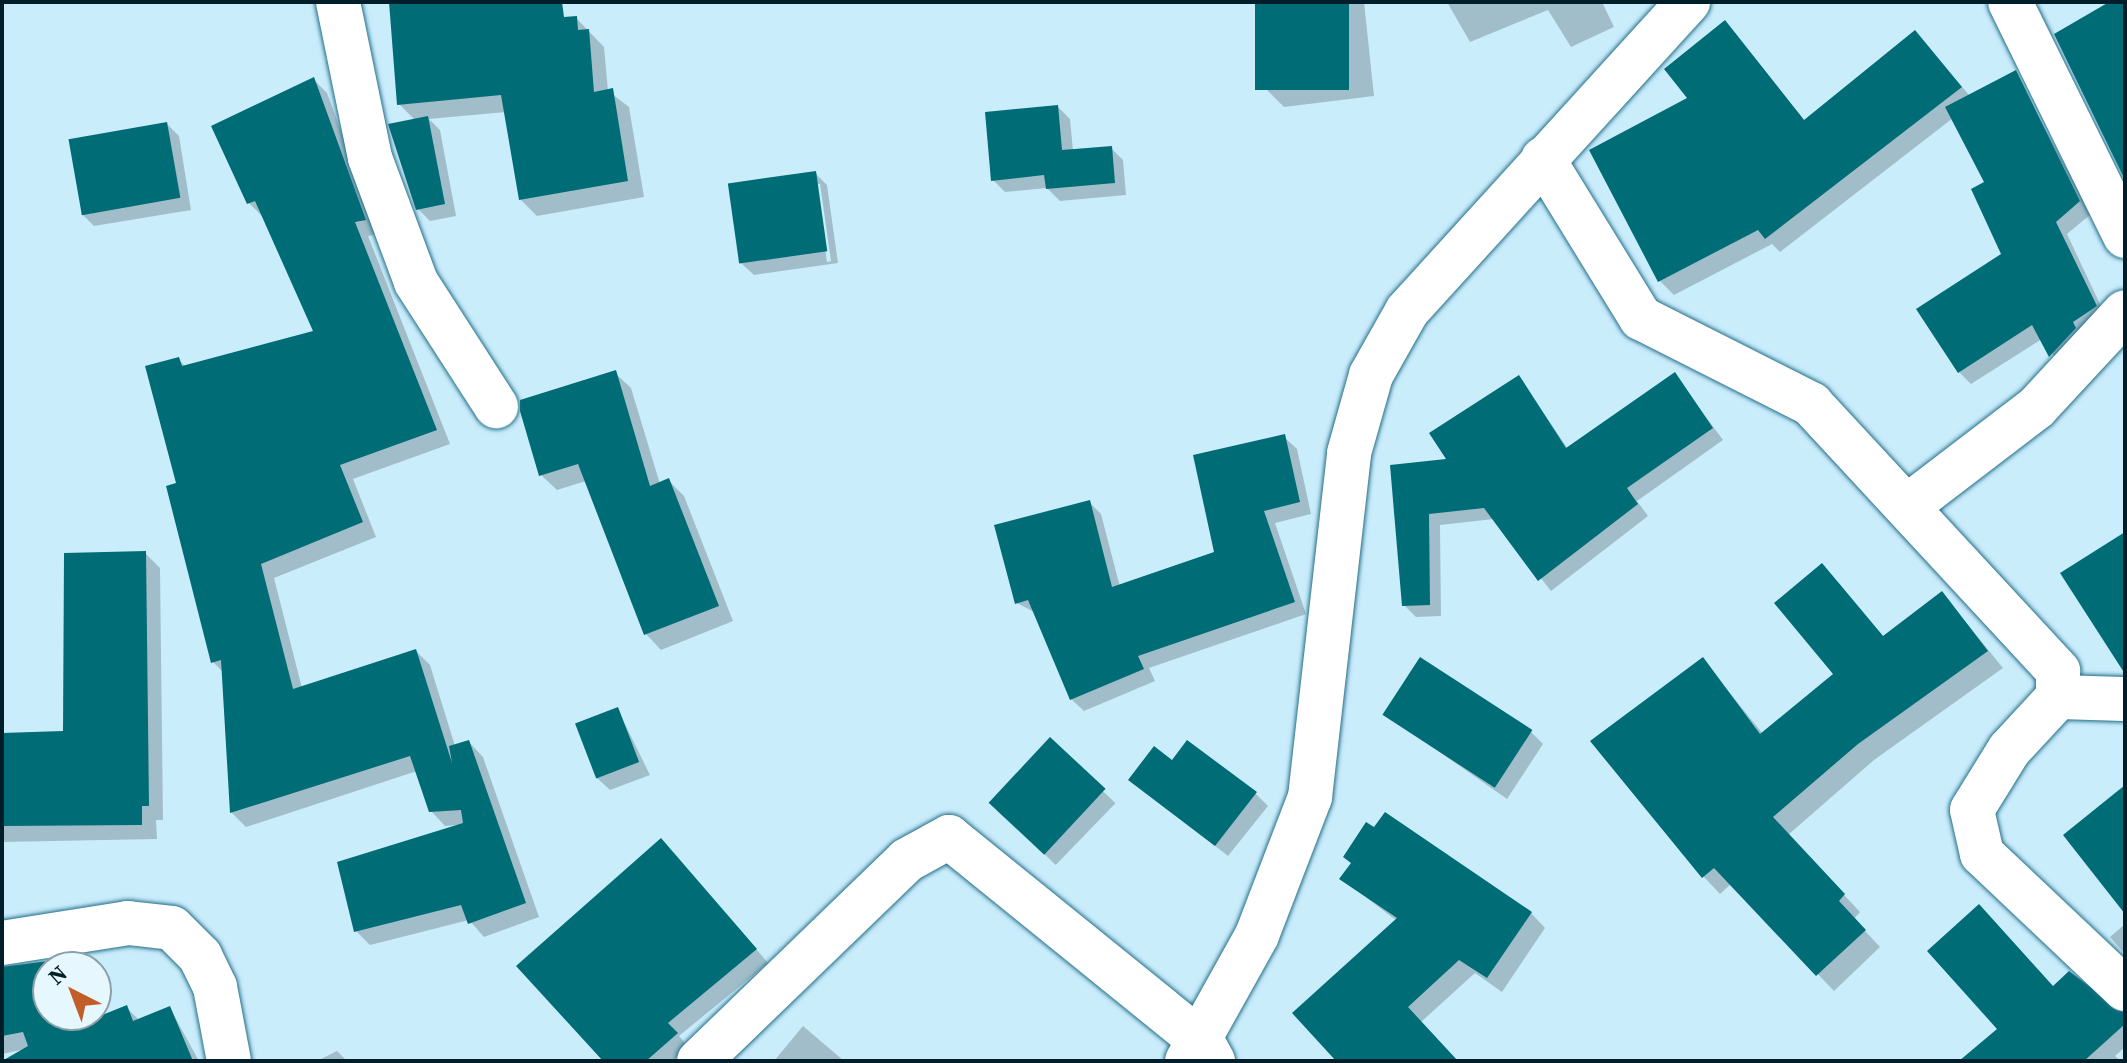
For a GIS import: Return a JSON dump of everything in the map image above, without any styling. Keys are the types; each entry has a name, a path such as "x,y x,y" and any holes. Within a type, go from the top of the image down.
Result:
{"street":[{"path":"338,2 370,158 416,282 496,406"},
{"path":"699,1061 907,860 949,837 1201,1055 1257,935 1310,797 1349,453 1371,375 1407,311 1688,2"},
{"path":"2010,2 2125,236"},
{"path":"1543,159 1641,318 1811,404 1909,505 2058,671 2058,697 2009,750 1972,810 1982,854 2125,989"},
{"path":"1909,505 2037,407 2125,312"},
{"path":"2058,697 2125,699"},
{"path":"2,943 128,923 172,928 200,956 215,987 229,1061"}],"building":[{"path":"389,2 562,2 564,17 577,16 578,30 589,29 594,92 613,88 628,181 519,200 501,95 397,105"},
{"path":"1255,2 1349,2 1349,90 1255,90"},
{"path":"2109,2 2125,2 2123,176 2054,34"},
{"path":"1725,20 1804,120 1915,30 1962,87 1765,239 1758,230 1658,282 1589,150 1687,98 1664,69"},
{"path":"2016,70 2080,201 2056,222 2097,306 2073,322 2076,328 2049,357 2032,325 1958,373 1916,309 2001,254 1971,189 1984,182 1945,107"},
{"path":"314,77 366,220 355,222 437,430 340,465 363,522 261,564 293,689 416,649 452,763 449,746 469,740 526,903 468,924 461,905 354,932 337,862 463,823 461,810 429,812 410,756 230,813 221,660 211,663 166,486 176,483 145,366 179,357 182,366 313,331 255,201 247,204 211,126"},
{"path":"1058,105 1062,150 1112,146 1115,183 1046,189 1044,175 991,181 985,112"},
{"path":"428,116 445,204 416,210 388,124"},
{"path":"167,122 180,198 82,215 69,139"},
{"path":"816,171 827,251 739,264 728,183"},
{"path":"616,370 650,486 669,478 719,606 644,635 578,464 539,476 520,411 520,400"},
{"path":"1675,372 1713,428 1627,488 1638,504 1538,581 1484,508 1429,514 1430,605 1402,606 1390,465 1446,459 1429,433 1519,375 1566,448"},
{"path":"1285,434 1300,502 1264,511 1295,602 1138,656 1144,669 1070,700 1028,600 1015,604 994,525 1090,500 1112,587 1214,552 1193,455"},
{"path":"2125,532 2125,674 2060,573"},
{"path":"146,551 149,806 142,806 142,825 2,826 2,733 63,731 64,553"},
{"path":"1822,563 1883,636 1942,591 1988,651 1858,744 1773,817 1845,894 1839,901 1866,930 1816,976 1714,868 1702,878 1590,741 1703,657 1760,734 1833,674 1774,603"},
{"path":"1420,657 1532,730 1495,788 1382,715"},
{"path":"618,707 639,762 596,779 575,723"},
{"path":"1050,737 1106,789 1044,855 989,803"},
{"path":"1187,740 1257,792 1215,846 1128,780 1154,746 1172,760"},
{"path":"2125,785 2125,914 2063,835"},
{"path":"1385,812 1532,912 1487,978 1459,960 1408,1007 1458,1061 1336,1061 1292,1013 1397,918 1339,879 1351,863 1343,857 1366,822 1374,827"},
{"path":"661,838 757,949 668,1023 678,1033 646,1061 603,1061 516,966"},
{"path":"1979,904 2053,986 2069,971 2125,1013 2125,1024 2084,1061 1959,1061 1997,1029 1927,951"},
{"path":"32,963 32,1031 112,1031 112,1011 127,1005 133,1021 170,1006 193,1061 2,1061 28,1046 23,1032 2,1036 2,967"}]}
